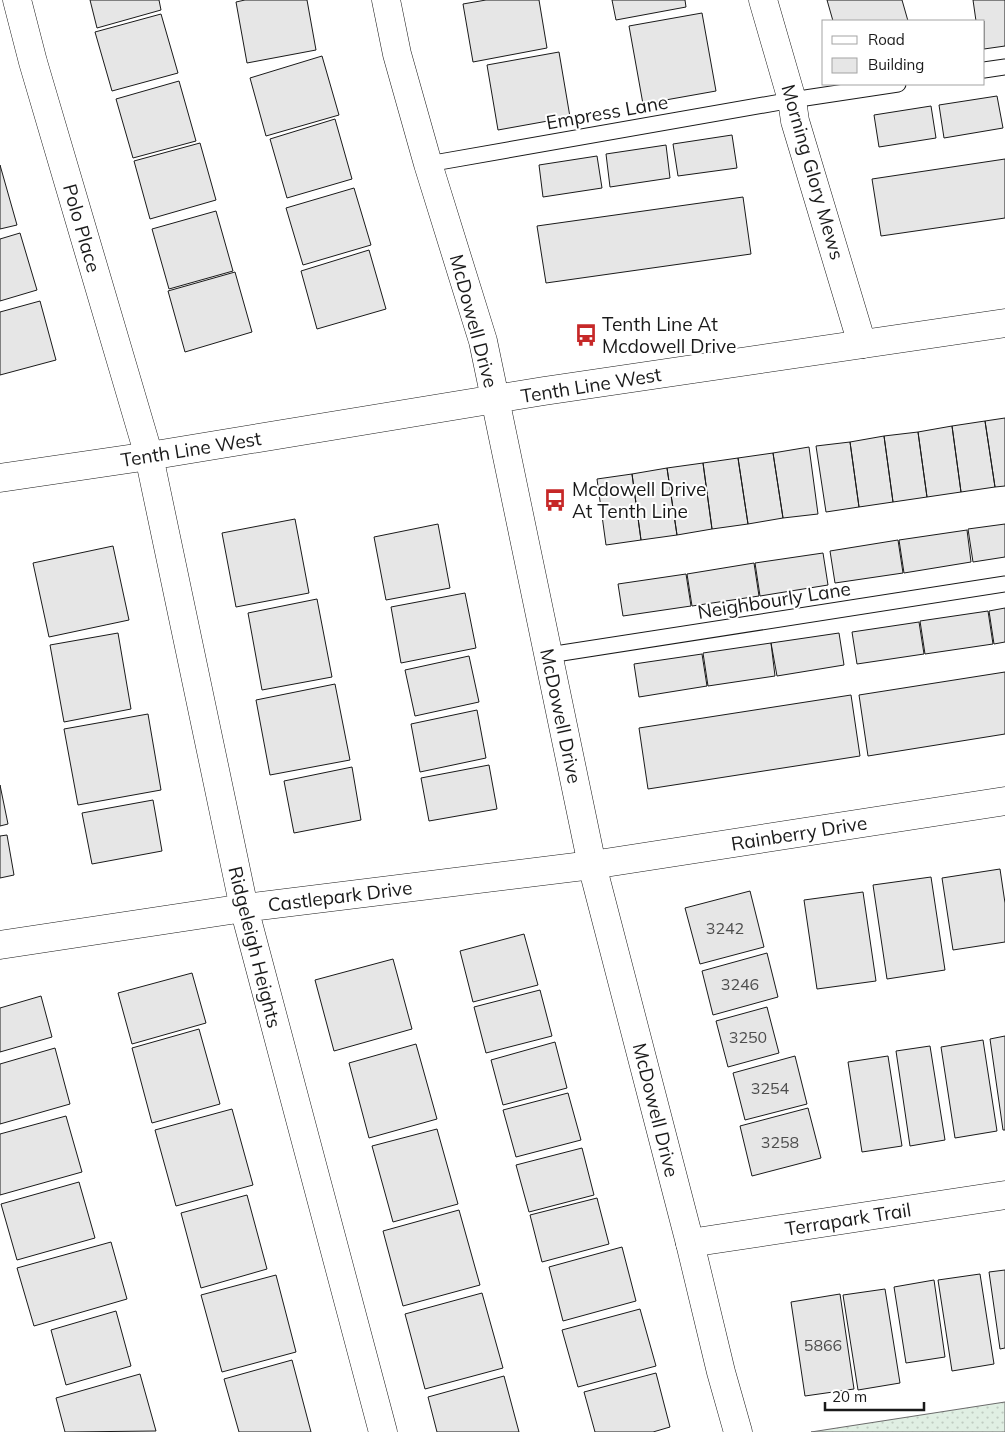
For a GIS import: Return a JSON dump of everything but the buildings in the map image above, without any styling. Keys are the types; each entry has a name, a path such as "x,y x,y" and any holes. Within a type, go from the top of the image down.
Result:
{"street":[{"name":"Polo Place","path":"17,0 36,71 150,456"},
{"name":"McDowell Drive","path":"386,0 397,54 428,164 483,341 592,865 690,1243 721,1372 738,1432"},
{"name":"Morning Glory Mews","path":"763,0 792,100 796,121 862,344"},
{"name":"Tenth Line West","path":"0,478 150,456 495,400 1005,323"},
{"name":"Ridgeleigh Heights","path":"150,456 244,908 383,1432"},
{"name":"Rainberry Drive","path":"592,865 1005,801"},
{"name":"Castlepark Drive","path":"0,945 244,908 592,865"},
{"name":"Terrapark Trail","path":"690,1243 1005,1195"}],"lane":[{"path":"985,70 1005,67"},
{"name":"Empress Lane","path":"428,164 792,100 891,85"},
{"name":"Neighbourly Lane","path":"549,655 1005,584"}],"green space":[{"path":"1005,1402 1005,1432 811,1432"}],"place":[{"name":"Tenth Line At Mcdowell Drive","path":"586,335"},
{"name":"Mcdowell Drive At Tenth Line","path":"555,500"}]}
